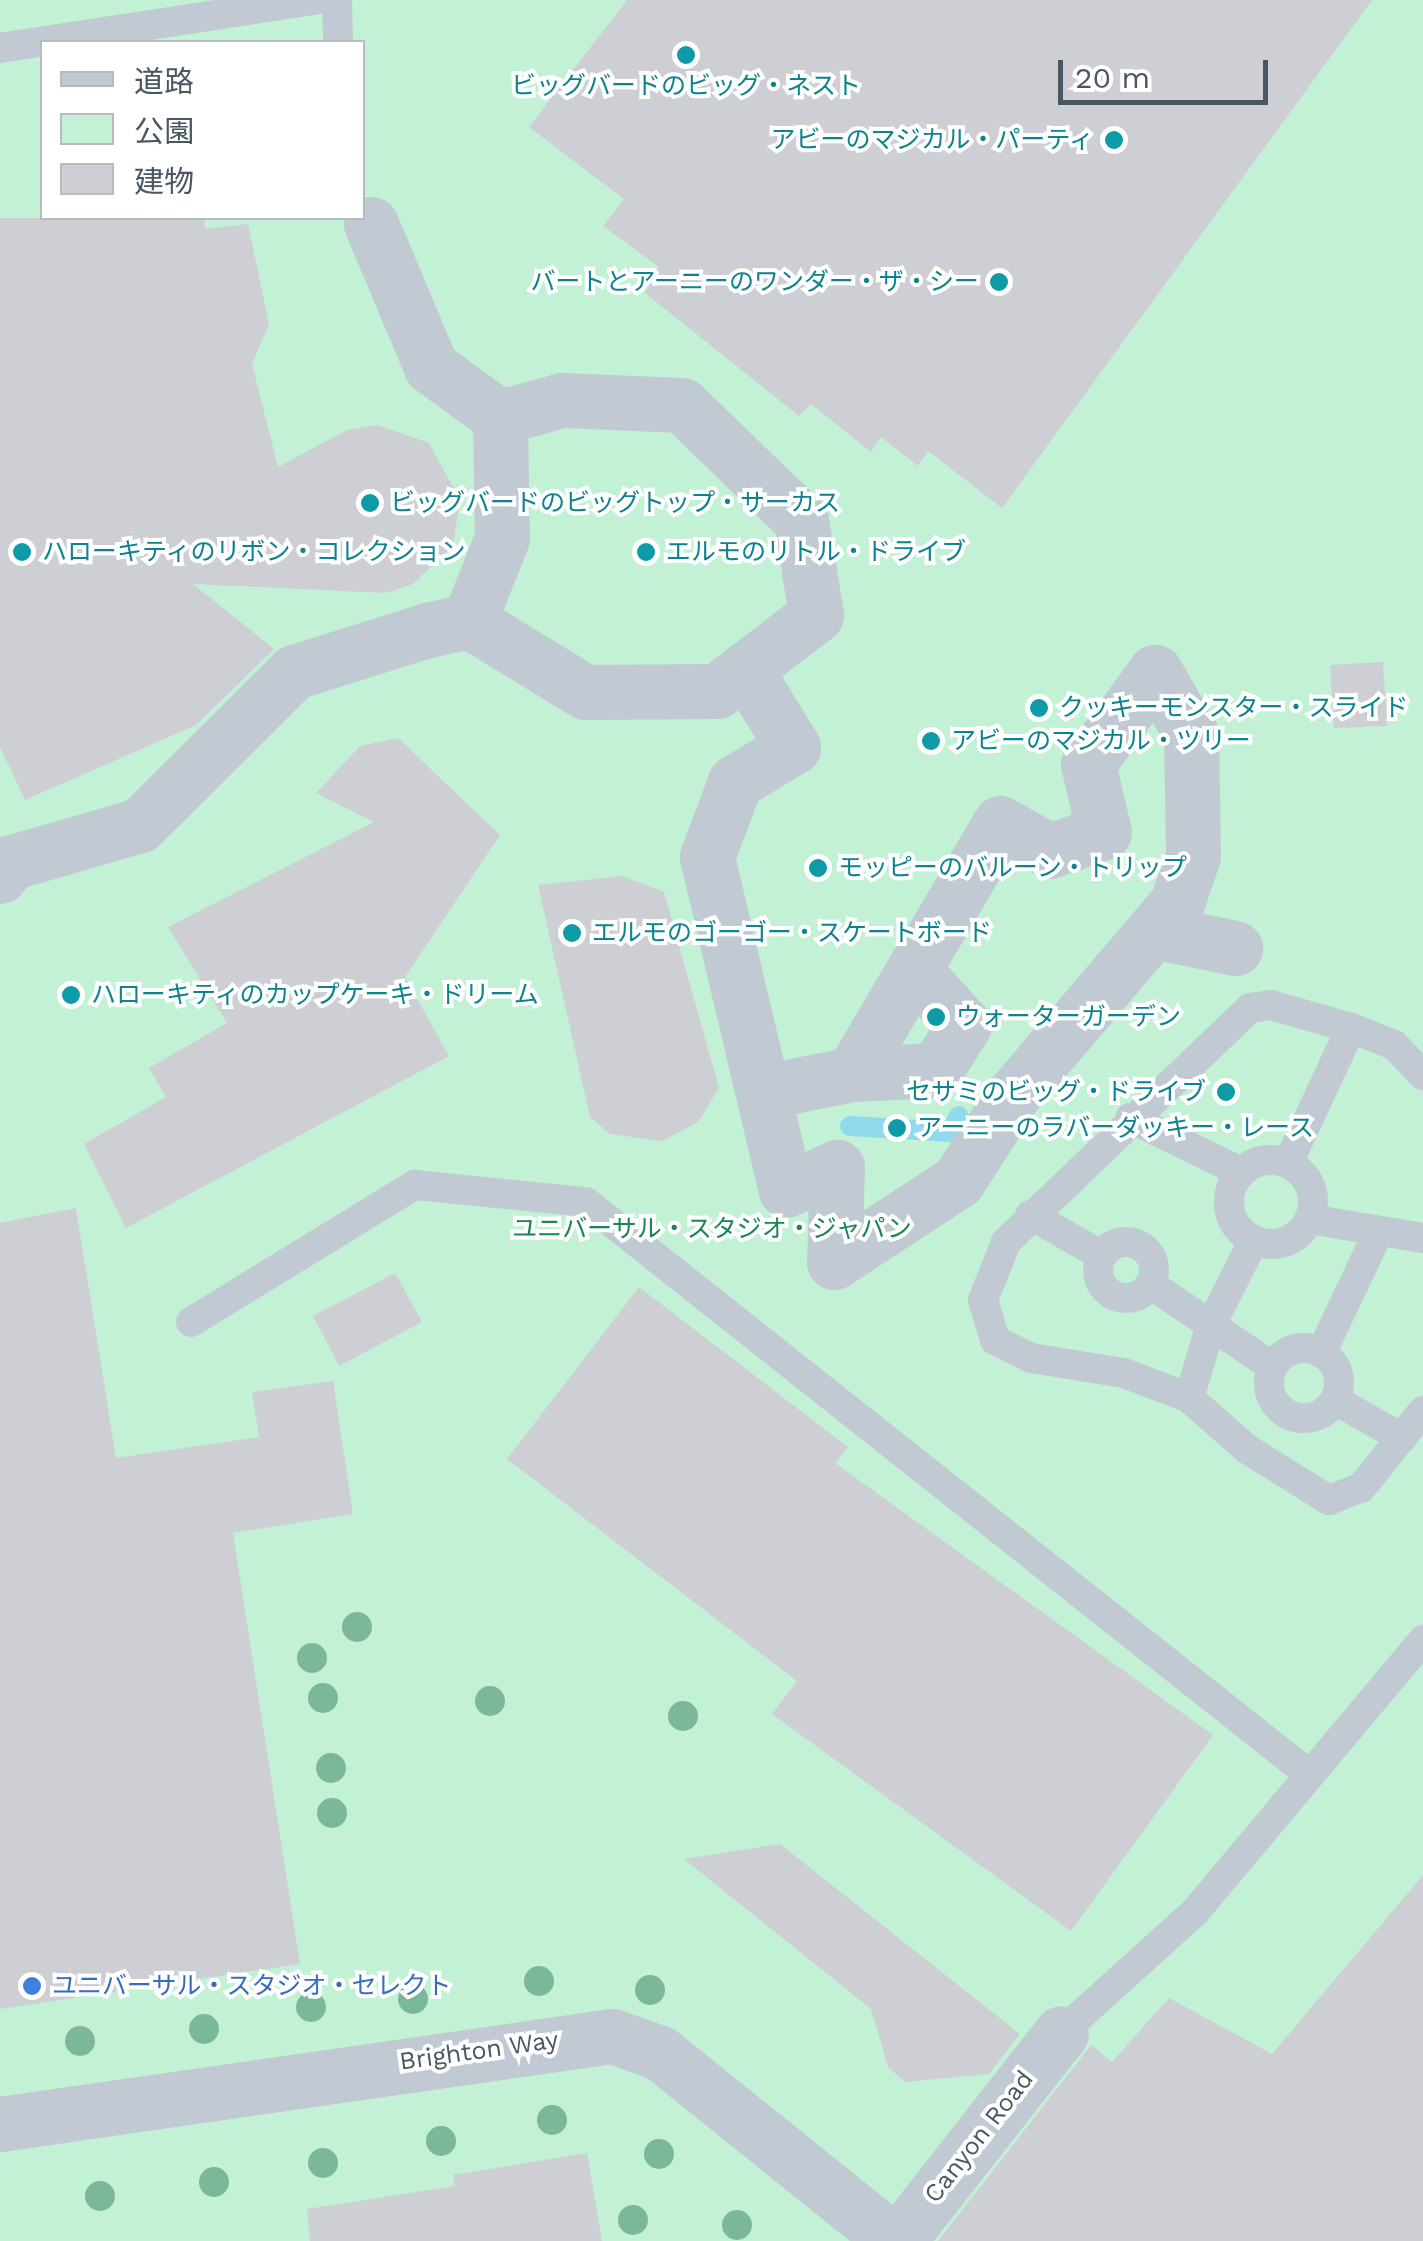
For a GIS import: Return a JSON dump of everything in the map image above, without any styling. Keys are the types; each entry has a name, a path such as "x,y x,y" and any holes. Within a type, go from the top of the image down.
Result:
{"street":[{"path":"367,213 431,367 500,418"},
{"path":"0,876 9,863 140,825 294,672 469,621 585,692 716,691 816,615 801,520 682,404 562,400 500,418"},
{"path":"469,621 502,538 500,418"},
{"path":"745,670 793,747 735,782 707,857 768,1091 786,1190 837,1167 834,1262 958,1180 1013,1095 1177,904 1193,856 1191,734 1155,672 1088,764 1104,832 1050,851 1000,823 852,1074"},
{"path":"1154,931 1235,948"},
{"path":"768,1091 852,1074 936,1070 964,1025 914,970"},
{"name":"Canyon Road","path":"896,2241 1061,2033"},
{"name":"Brighton Way","path":"0,2124 612,2036 660,2053 896,2241"}],"lane":[{"path":"52,40 314,0"},
{"path":"337,0 338,40"},
{"path":"0,48 40,42"},
{"path":"1423,1074 1394,1045 1351,1028 1271,1005 1250,1008 1130,1118 1006,1242 983,1300 995,1340 1031,1358 1124,1373 1189,1398 1248,1450 1329,1500 1361,1488 1423,1412"},
{"path":"1288,1163 1351,1028"},
{"path":"1130,1118 1241,1172"},
{"path":"1255,1162 1288,1163 1310,1186 1309,1219 1287,1241 1254,1240 1232,1217 1232,1185 1255,1162"},
{"path":"191,1322 415,1185 586,1202 1310,1774"},
{"path":"1030,1216 1101,1255 1118,1242 1140,1245 1154,1262 1150,1284 1273,1367"},
{"path":"1309,1219 1423,1238"},
{"path":"1321,1352 1379,1231"},
{"path":"1189,1398 1212,1325 1254,1240"},
{"path":"1294,1350 1321,1352 1337,1374 1334,1400 1314,1417 1288,1414 1270,1394 1273,1367 1294,1350"},
{"path":"1334,1400 1402,1438"},
{"path":"1061,2033 1194,1913 1423,1640"}],"green space":[{"name":"ユニバーサル・スタジオ・ジャパン","path":"0,0 1423,0 1423,2241 0,2241"}],"building":[{"path":"627,0 1372,0 1002,508 928,451 918,466 881,437 871,452 811,404 799,416 645,293 659,267 603,226 624,199 529,127"},
{"path":"0,218 204,220 205,229 248,224 269,324 252,364 278,467 347,430 377,425 429,443 460,500 453,545 413,584 385,593 193,584 274,649 196,725 25,800 0,747"},
{"path":"1383,662 1387,726 1334,728 1330,665"},
{"path":"398,738 500,835 405,977 449,1056 126,1228 84,1144 166,1097 149,1068 227,1023 168,927 374,822 316,793 360,746"},
{"path":"622,876 664,892 719,1088 698,1122 662,1141 610,1134 590,1117 538,885"},
{"path":"76,1208 116,1458 259,1437 252,1392 333,1381 353,1514 233,1533 300,1964 0,2009 0,1223"},
{"path":"395,1273 422,1322 339,1366 313,1316"},
{"path":"639,1287 848,1447 835,1463 1213,1735 1071,1931 772,1714 797,1681 507,1459"},
{"path":"780,1844 1020,2034 989,2074 905,2082 888,2067 871,2009 684,1859"},
{"path":"1423,1875 1423,2241 938,2241 1091,2045 1112,2062 1169,1998 1272,2054"},
{"path":"587,2153 602,2241 310,2241 307,2209 455,2186 453,2175"}],"waterway":[{"path":"850,1126 950,1132 959,1116"}],"place":[{"name":"ビッグバードのビッグ・ネスト","path":"686,55"},
{"name":"アビーのマジカル・パーティ","path":"1114,140"},
{"name":"バートとアーニーのワンダー・ザ・シー","path":"999,282"},
{"name":"ビッグバードのビッグトップ・サーカス","path":"370,503"},
{"name":"ハローキティのリボン・コレクション","path":"22,552"},
{"name":"エルモのリトル・ドライブ","path":"646,552"},
{"name":"クッキーモンスター・スライド","path":"1039,708"},
{"name":"アビーのマジカル・ツリー","path":"931,741"},
{"name":"モッピーのバルーン・トリップ","path":"818,868"},
{"name":"エルモのゴーゴー・スケートボード","path":"572,933"},
{"name":"ハローキティのカップケーキ・ドリーム","path":"71,995"},
{"name":"ウォーターガーデン","path":"936,1017"},
{"name":"セサミのビッグ・ドライブ","path":"1226,1092"},
{"name":"アーニーのラバーダッキー・レース","path":"897,1128"},
{"name":"ユニバーサル・スタジオ・セレクト","path":"32,1986"}]}
